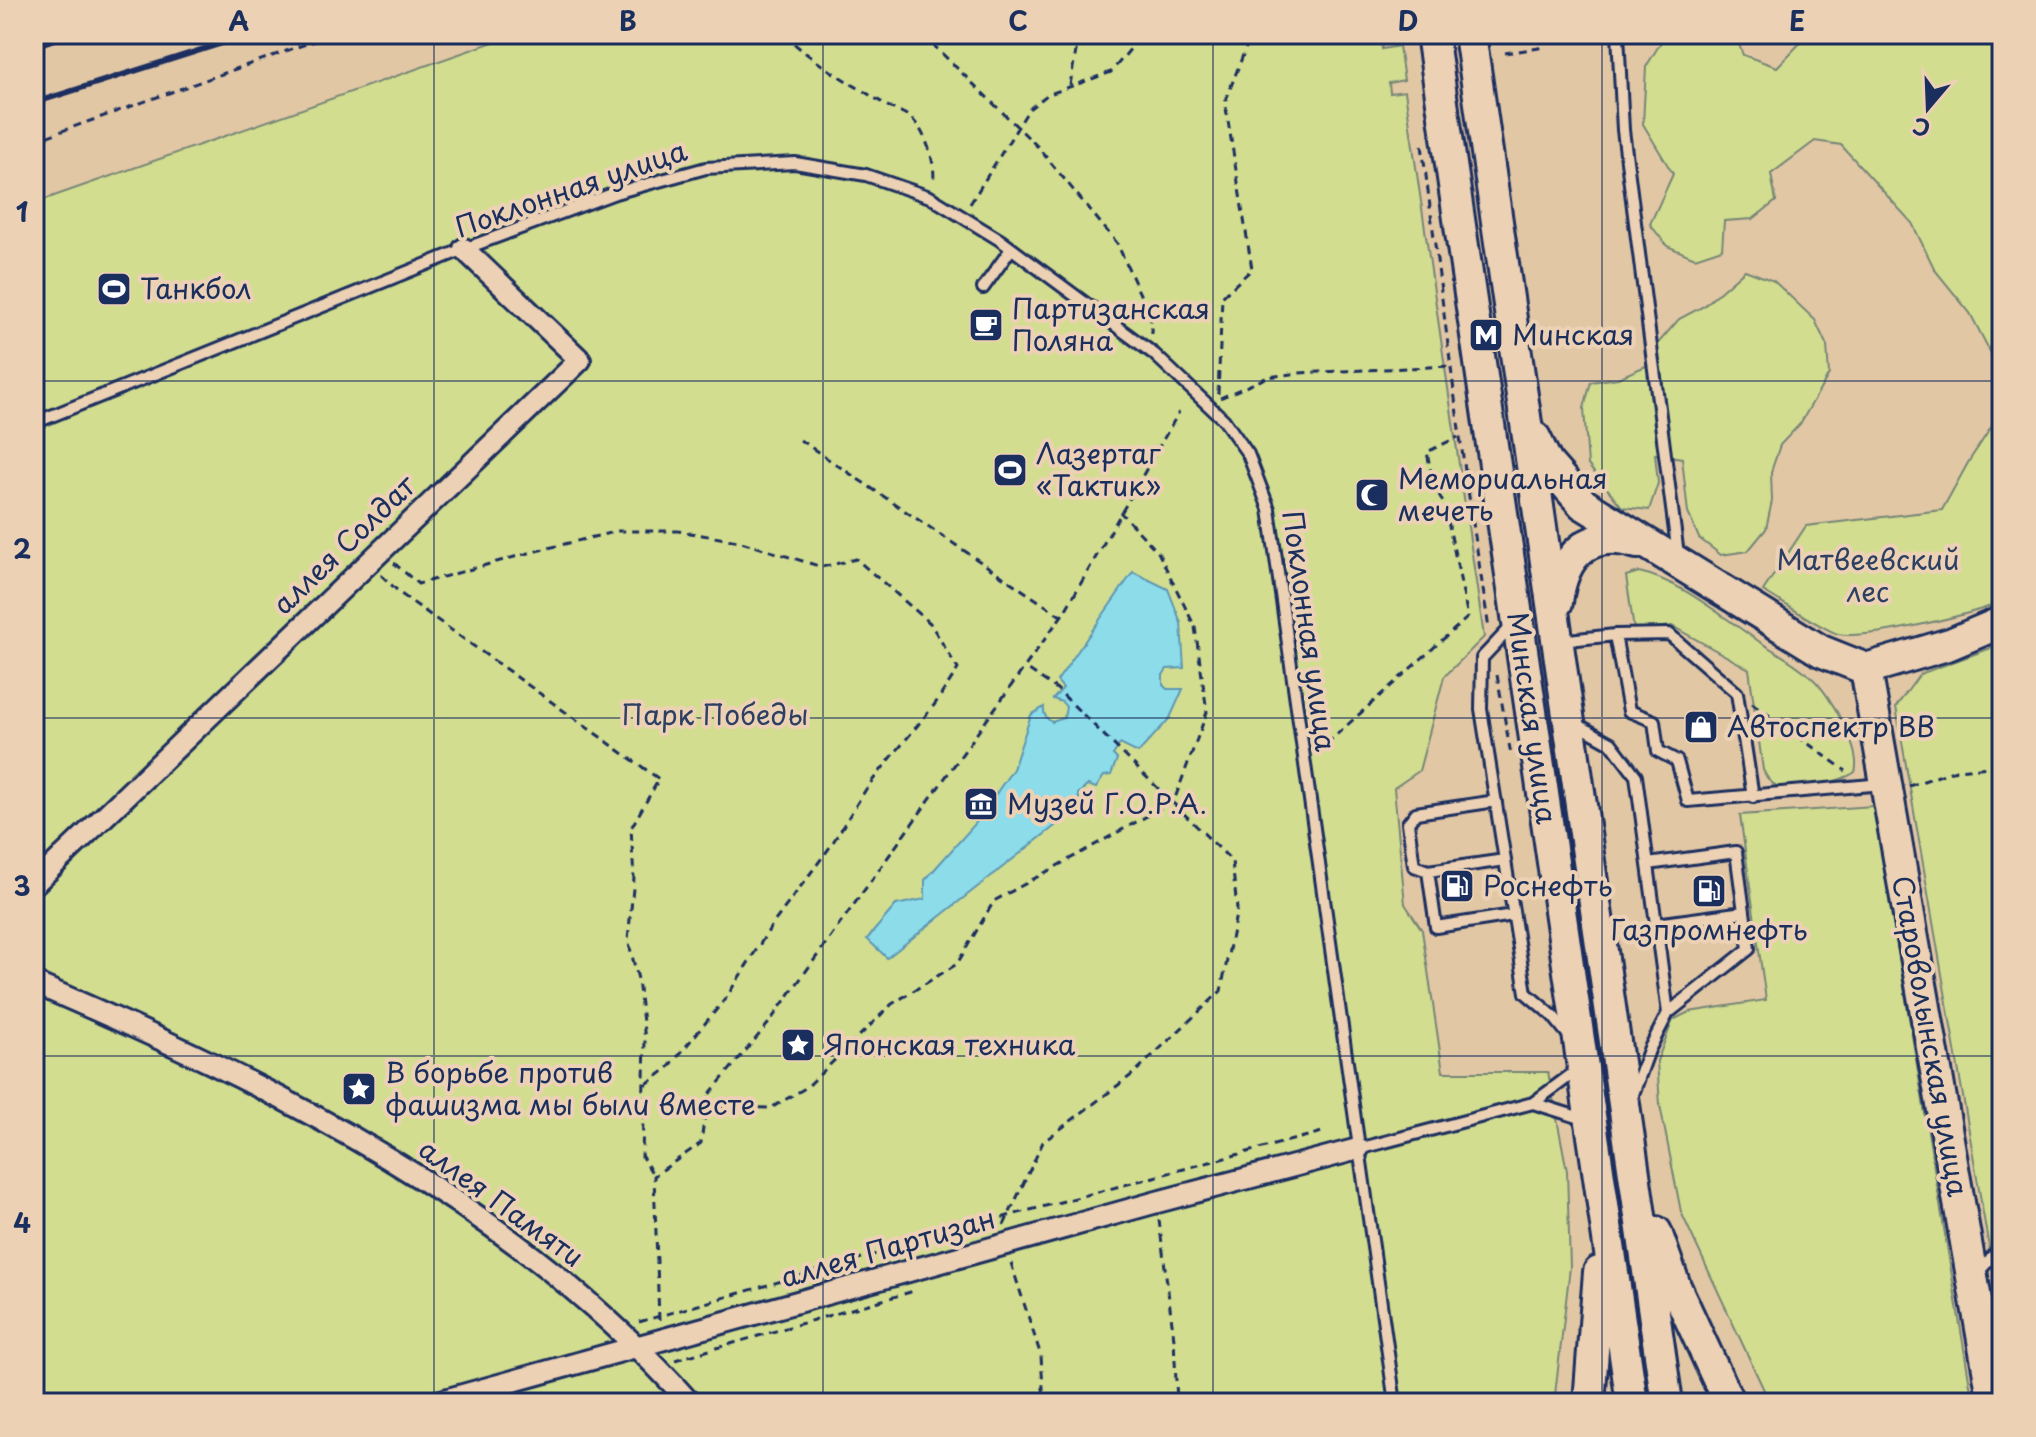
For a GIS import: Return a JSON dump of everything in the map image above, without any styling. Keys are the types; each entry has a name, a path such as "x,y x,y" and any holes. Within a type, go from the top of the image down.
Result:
{"main road":[{"name":"Минская улица","path":"1432,34 1632,1403"},
{"name":"Минская улица","path":"1470,34 1667,1403"},
{"path":"1525,418 1547,463 1583,504 1646,546 1821,651 1866,669 1950,644 2002,622"},
{"path":"1556,632 1558,595 1573,555 1588,543 1600,539 1620,537 1646,546"},
{"name":"Староволынская улица","path":"1866,669 1879,787 1973,1277 1994,1403"},
{"path":"1634,1165 1675,1286 1729,1403"},
{"path":"1589,1403 1599,1290 1599,1174"}],"street":[{"name":"аллея Солдат","path":"34,884 580,360 464,249"},
{"name":"аллея Памяти","path":"34,983 262,1086 376,1149 469,1209 557,1274 640,1347 690,1403"},
{"name":"аллея Партизан","path":"434,1403 1358,1149"}],"lane":[{"path":"1618,34 1623,130 1679,565"},
{"name":"Поклонная улица","path":"34,423 464,249 615,193 706,168 795,163 866,175 930,197 1011,249 1154,354 1224,420 1248,454 1269,509 1395,1403"},
{"path":"983,288 1011,249"},
{"path":"1358,1149 1533,1103 1582,1058 1553,1016 1526,993 1481,709 1482,658 1518,620"},
{"path":"1556,632 1669,634 1737,693 1753,797"},
{"path":"1615,635 1629,711 1654,721 1658,751 1677,761 1688,801 1879,787"},
{"path":"1569,719 1611,743 1636,776 1668,1013"},
{"path":"1496,801 1416,813 1408,823 1414,866 1428,871 1505,860"},
{"path":"1626,1112 1649,1050 1668,1013 1749,949 1736,852 1648,864"},
{"path":"1428,871 1436,927 1513,915"},
{"path":"1656,924 1744,912"},
{"path":"1533,1103 1591,1122"},
{"path":"1973,1277 2002,1247"}],"path":[{"path":"34,141 334,34"},
{"path":"784,34 800,50 912,119 930,152 935,174 930,197"},
{"path":"922,34 1037,146 1117,243 1151,319 1154,354"},
{"path":"1070,87 1079,34"},
{"path":"962,217 1029,109 1047,95 1111,72 1143,34"},
{"path":"1251,34 1225,102 1252,269 1222,297 1218,399 1268,377 1451,366"},
{"path":"1505,53 1539,48 1537,34"},
{"path":"1420,132 1460,437 1492,646"},
{"path":"654,1176 701,1143 707,1097 768,1024 1061,616 1179,412"},
{"path":"1304,763 1468,617 1445,507 1433,482 1427,452 1460,437"},
{"path":"800,440 1061,616"},
{"path":"707,1097 721,1107 771,1108 807,1087 892,1004 957,964 994,901 1174,801 1207,712 1195,627 1158,552 1120,512"},
{"path":"373,556 418,584 618,531 678,531 723,538 754,544 822,567 856,559 930,623 958,669 935,704 868,786 830,847 772,925 726,998 669,1067 644,1086"},
{"path":"373,556 401,594 659,779 631,828 634,878 628,940 643,1012 642,1157 654,1176 659,1340"},
{"path":"1025,667 1057,689 1232,861 1237,909 1221,991 1133,1074 1043,1142 1008,1216 1000,1246 1041,1356 1044,1403"},
{"path":"1737,693 1879,787 1925,782 1956,770 2002,766"},
{"path":"628,1325 1008,1216 1326,1131"},
{"path":"1157,1202 1174,1339 1177,1403"},
{"path":"657,1366 921,1289"}],"green space":[{"name":"Парк Победы","path":"516,34 1380,34 1382,49 1399,46 1404,80 1389,83 1390,93 1405,91 1484,637 1444,677 1419,771 1394,788 1405,904 1422,930 1443,1072 1548,1072 1567,1171 1570,1267 1554,1403 34,1403 34,203"},
{"path":"1658,34 1735,34 1743,55 1777,67 1809,34 2002,34 2002,602 1920,625 1853,635 1831,631 1763,591 1806,526 1942,510 2000,414 1995,361 1970,313 1935,270 1912,223 1841,145 1815,141 1771,174 1776,201 1753,219 1724,221 1722,249 1695,258 1667,246 1650,224 1673,174 1643,124 1646,67 1661,42"},
{"path":"1745,270 1774,281 1815,320 1827,346 1829,374 1800,424 1780,445 1771,472 1772,501 1766,529 1748,551 1721,555 1699,538 1688,513 1682,458 1655,454 1658,483 1649,510 1622,507 1588,465 1584,408 1591,382 1618,378 1646,366 1660,341 1679,319 1704,306"},
{"path":"1639,572 1685,591 1813,679 1843,723 1854,751 1855,772 1803,787 1782,787 1771,782 1763,770 1749,669 1672,626 1634,630 1626,576"},
{"name":"Матвеевский лес","path":"2002,644 2002,1323 1896,707 1920,674"},
{"path":"1874,806 1973,1403 1770,1403 1681,1212 1660,1105 1657,1061 1673,1020 1689,1012 1766,1000 1740,815"}],"water":[{"path":"1133,572 1168,589 1181,623 1184,668 1167,669 1163,675 1163,685 1167,689 1183,689 1170,718 1138,753 1120,744 1113,755 1117,759 1111,775 1104,776 1096,788 1088,785 1078,794 1082,810 1069,815 887,958 867,939 896,905 925,899 925,880 975,824 1013,769 1031,715 1044,707 1045,716 1052,722 1064,718 1066,707 1053,699 1063,688 1057,681"}],"railway":[{"path":"34,46 70,34"},
{"path":"34,103 251,34"}],"place":[{"name":"Танкбол","path":"114,289"},
{"name":"Партизанская Поляна","path":"986,325"},
{"name":"Минская","path":"1486,335"},
{"name":"Лазертаг «Тактик»","path":"1010,470"},
{"name":"Мемориальная мечеть","path":"1372,495"},
{"name":"Автоспектр ВВ","path":"1701,727"},
{"name":"Музей Г.О.Р.А.","path":"981,804"},
{"name":"Роснефть","path":"1457,886"},
{"name":"Газпромнефть","path":"1709,891"},
{"name":"Японская техника","path":"798,1045"},
{"name":"В борьбе против фашизма мы были вместе","path":"359,1089"}]}
